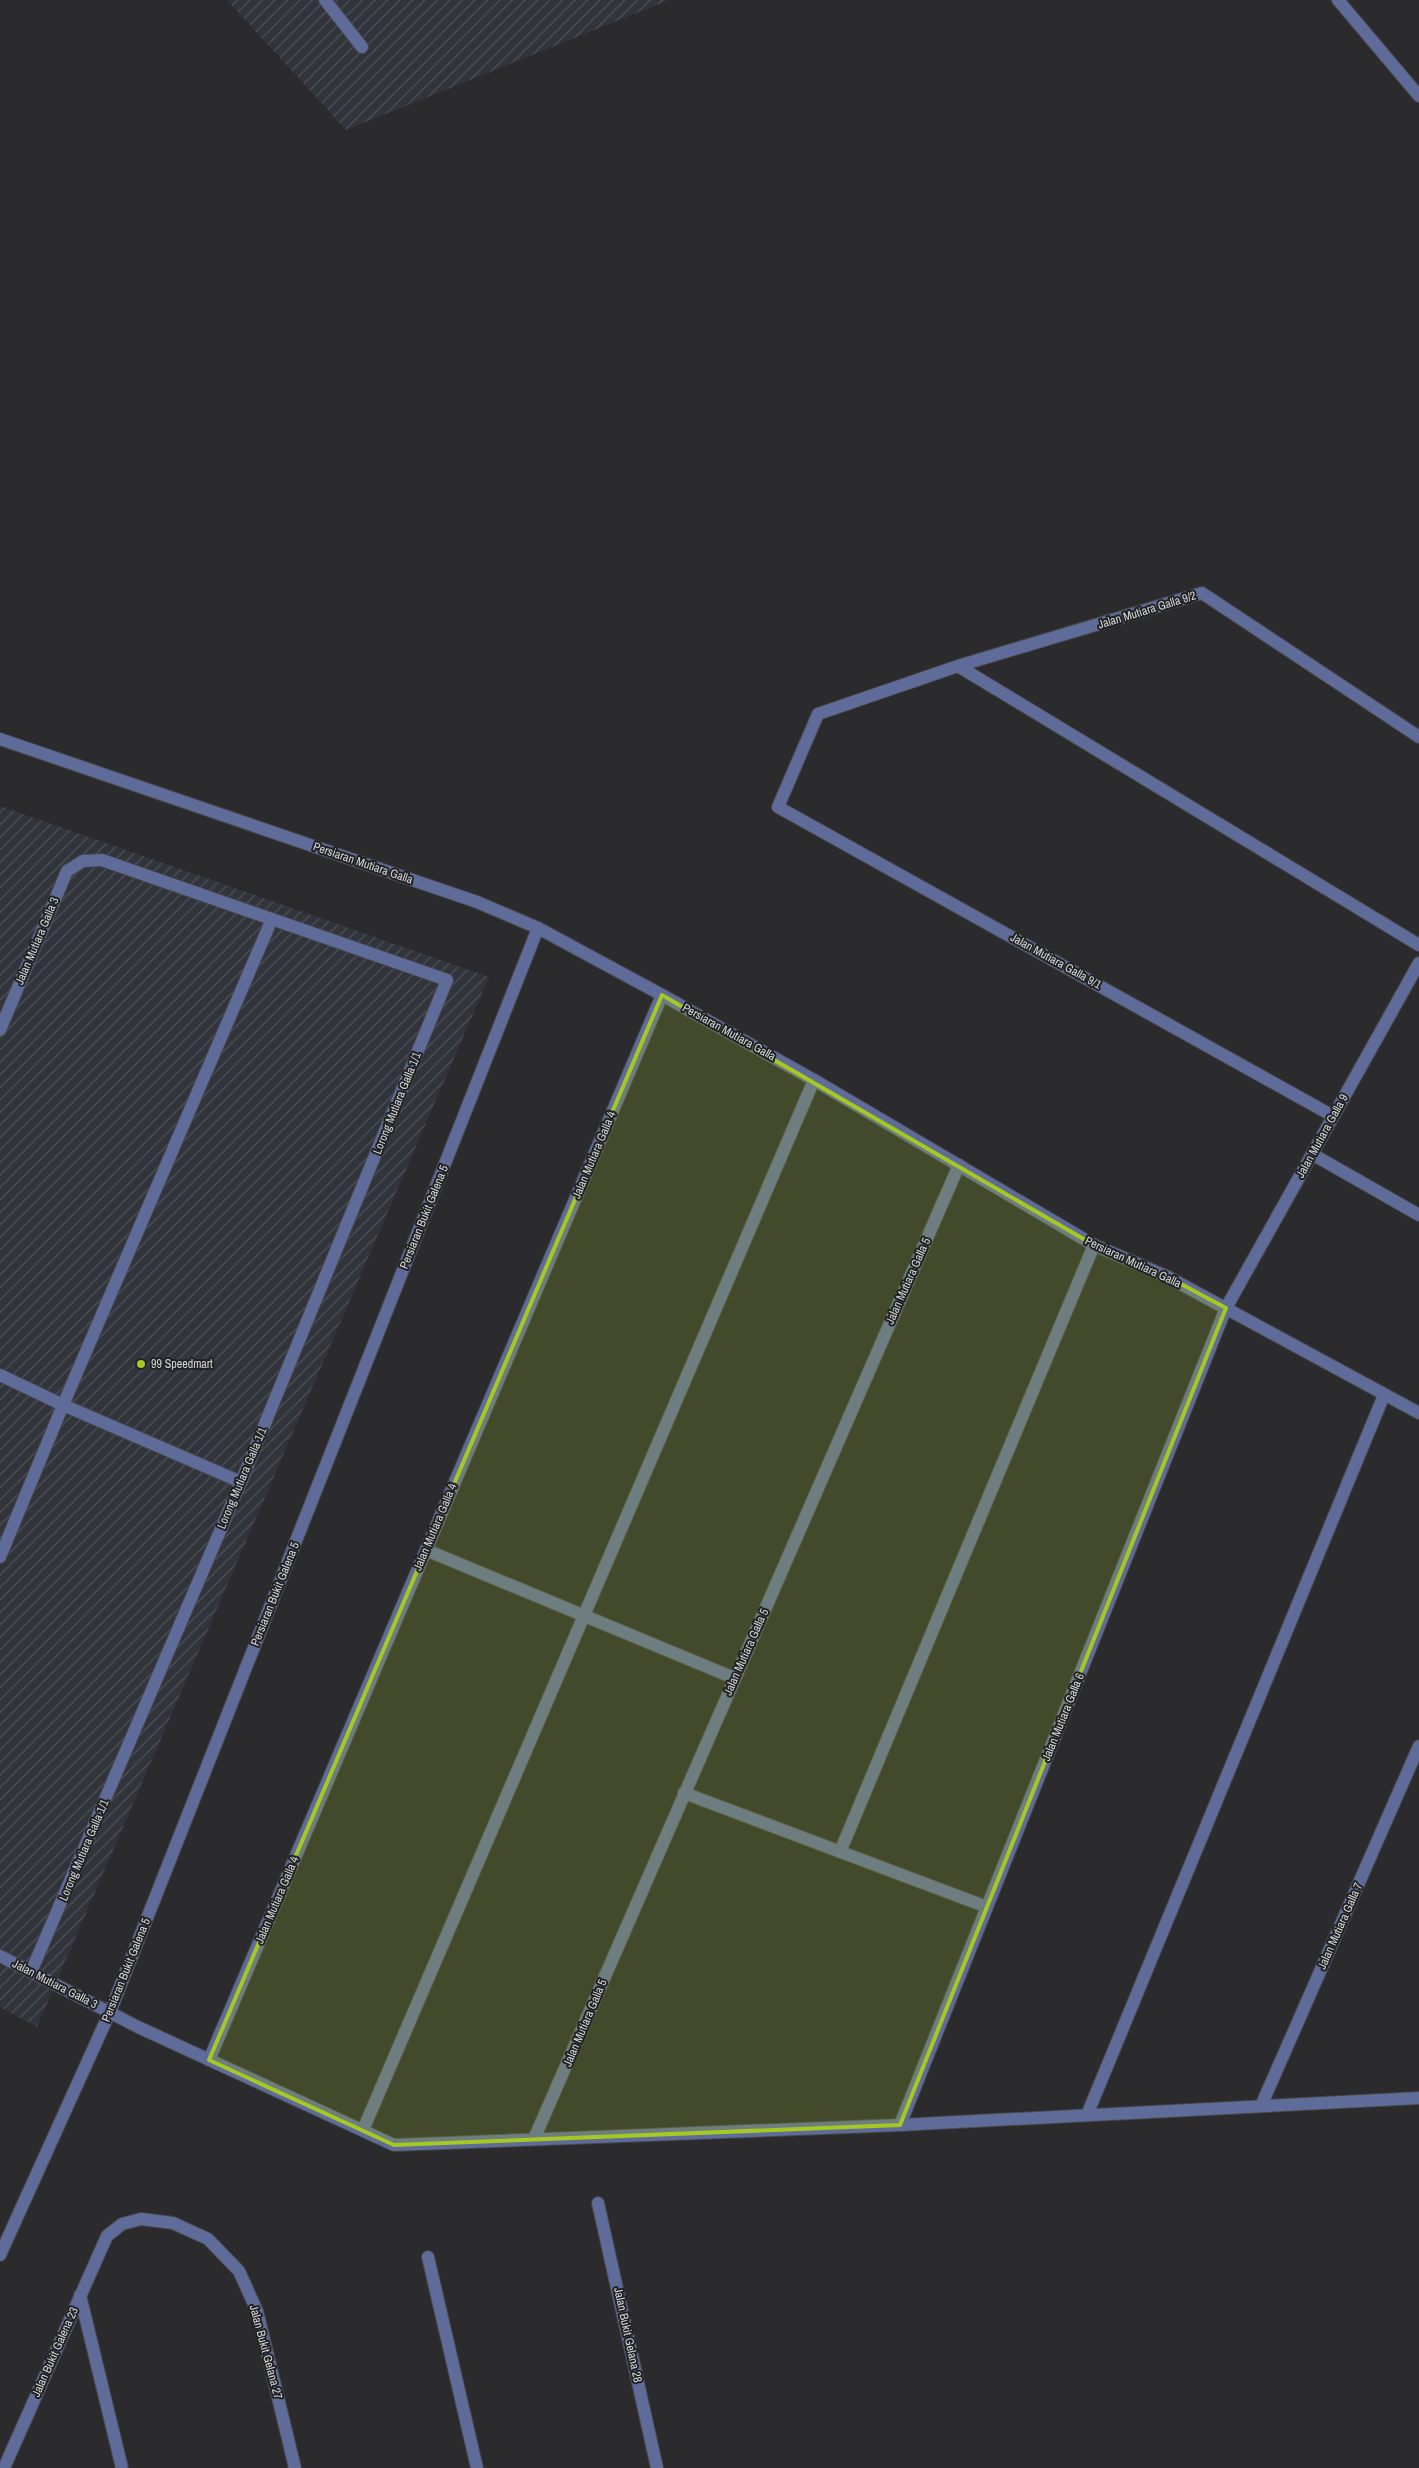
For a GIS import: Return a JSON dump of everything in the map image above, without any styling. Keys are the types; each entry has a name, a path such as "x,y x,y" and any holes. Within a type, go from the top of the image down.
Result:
{"street":[{"path":"325,0 362,46"},
{"path":"1338,0 1419,96"},
{"name":"Jalan Mutiara Galla 9/2","path":"958,666 1202,593 1419,737"},
{"path":"958,666 1419,945"},
{"name":"Jalan Mutiara Galla 9/1","path":"958,666 818,714 778,807 1333,1116"},
{"name":"Persiaran Mutiara Galla","path":"0,739 467,899 538,928 814,1080 1094,1245 1168,1277 1419,1413"},
{"name":"Jalan Mutiara Galla 3","path":"0,1030 67,871 83,861 102,860 272,919"},
{"path":"0,1557 272,919"},
{"name":"Lorong Mutiara Galla 1/1","path":"31,1972 241,1482 447,980 272,919"},
{"name":"Persiaran Bukit Galena 5","path":"0,2255 110,2012 538,928"},
{"name":"Jalan Mutiara Galla 9","path":"1226,1308 1419,963"},
{"name":"Jalan Mutiara Galla 4","path":"209,2060 662,995"},
{"path":"363,2130 586,1616 814,1080"},
{"path":"1312,1154 1419,1215"},
{"name":"Jalan Mutiara Galla 5","path":"534,2139 959,1165"},
{"path":"840,1852 1094,1245"},
{"name":"Jalan Mutiara Galla 6","path":"900,2125 1226,1308"},
{"path":"0,1375 63,1406 241,1482"},
{"path":"1087,2116 1384,1394"},
{"path":"426,1550 734,1678"},
{"name":"Jalan Mutiara Galla 7","path":"1261,2106 1419,1746"},
{"path":"684,1793 987,1907"},
{"name":"Jalan Mutiara Galla 3","path":"0,1956 209,2060 394,2145 900,2125 1419,2098"},
{"name":"Jalan Bukit Gelana 28","path":"598,2203 657,2468"},
{"name":"Jalan Bukit Gelana 27","path":"107,2236 122,2224 141,2219 173,2223 208,2239 239,2271 257,2311 295,2468"},
{"name":"Jalan Bukit Galena 23","path":"4,2468 107,2236"},
{"path":"428,2258 477,2468"},
{"path":"80,2295 122,2468"}],"highlighted area":[{"path":"662,995 1094,1245 1168,1277 1226,1308 900,2125 394,2145 209,2060"}],"shaded area":[{"path":"227,0 669,0 346,130"},
{"path":"0,806 489,977 37,2027 0,2007"}],"place":[{"name":"99 Speedmart","path":"141,1364"}]}
